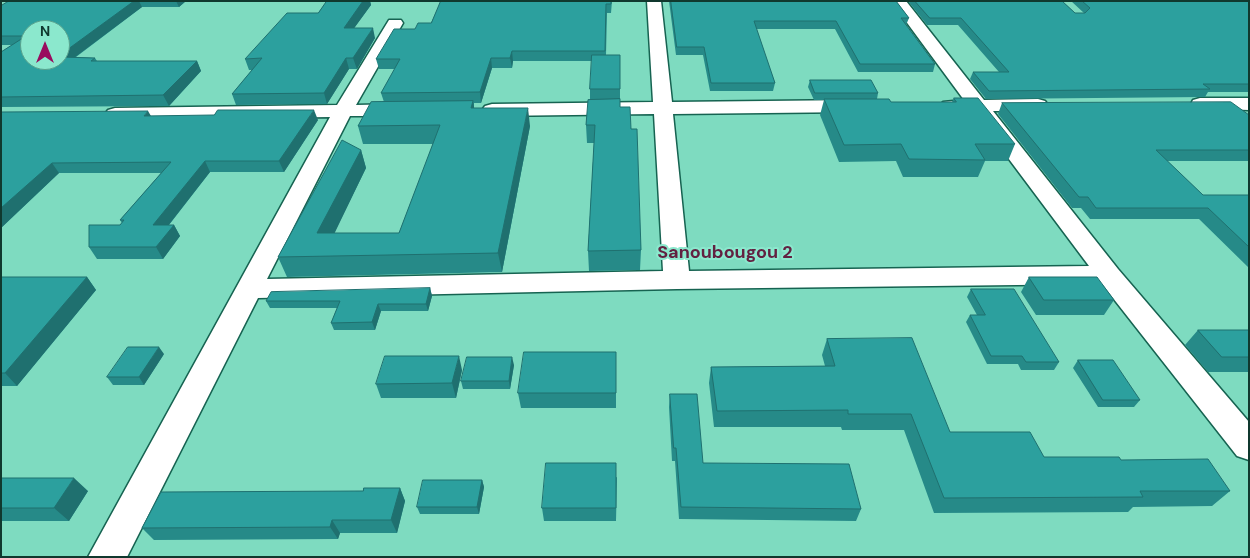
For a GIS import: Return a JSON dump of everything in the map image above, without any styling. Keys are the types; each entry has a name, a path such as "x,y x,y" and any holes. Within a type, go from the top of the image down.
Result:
{"street":[{"path":"654,1 677,280"},
{"path":"898,1 976,106 1109,275 1249,446"},
{"path":"107,557 344,111 395,23"},
{"path":"1181,104 1249,104"},
{"path":"927,106 1054,105"},
{"path":"473,110 878,106"},
{"path":"99,114 423,110"},
{"path":"249,289 677,280 1109,275"}],"building":[{"path":"9,1 134,1 70,48 70,20 20,20 20,36 1,36 1,6"},
{"path":"327,1 363,1 344,28 373,28 353,58 346,58 324,93 232,94 262,58 245,59 287,13 318,13"},
{"path":"441,1 611,1 611,4 606,4 605,51 512,51 510,58 491,58 480,92 381,93 400,59 376,59 394,29 415,29 418,23 431,23"},
{"path":"671,1 896,1 909,18 901,18 935,64 860,64 836,21 754,21 775,83 711,83 704,47 677,47"},
{"path":"915,1 1062,1 1075,13 1085,13 1090,8 1082,1 1249,1 1249,84 1203,84 1210,89 989,91 973,72 1009,72 961,18 930,18"},
{"path":"20,40 20,70 70,70 70,57 95,58 91,61 197,61 163,95 1,97 1,52"},
{"path":"592,55 620,55 620,89 590,89"},
{"path":"810,80 871,80 878,93 815,93"},
{"path":"954,98 978,98 1015,144 975,144 985,160 909,159 901,144 844,145 824,99 956,102"},
{"path":"620,99 620,107 630,107 631,129 637,129 641,250 588,251 595,125 586,125 588,100"},
{"path":"473,101 471,108 528,108 498,253 278,257 342,140 361,150 317,233 399,233 440,125 358,126 371,102"},
{"path":"1231,102 1249,115 1249,150 1156,150 1203,195 1249,195 1249,247 1208,208 1096,208 1088,197 1079,197 1002,103"},
{"path":"218,110 314,110 279,161 205,161 153,225 174,225 156,247 89,247 89,225 120,225 124,220 120,220 171,162 52,163 1,208 1,112 148,111 144,116 214,115"},
{"path":"1,277 87,277 5,373 1,373"},
{"path":"1029,277 1097,277 1114,300 1044,300"},
{"path":"430,288 426,304 378,304 372,322 331,323 340,301 266,301 271,292"},
{"path":"971,289 1014,289 1059,362 1026,362 1022,356 991,356 970,315 985,315"},
{"path":"1198,330 1249,330 1249,357 1222,357"},
{"path":"912,338 950,432 1030,432 1044,457 1119,457 1121,460 1208,459 1230,491 1140,491 1143,497 944,498 911,414 848,414 848,410 717,411 711,367 835,366 827,339"},
{"path":"128,347 159,347 139,377 107,377"},
{"path":"524,352 616,352 616,393 518,393"},
{"path":"385,356 459,356 452,383 376,384"},
{"path":"467,357 512,357 509,381 461,381"},
{"path":"1078,360 1113,360 1140,400 1103,400"},
{"path":"670,394 697,394 703,463 849,464 861,509 681,507"},
{"path":"546,463 616,463 616,508 542,508"},
{"path":"1,478 74,478 54,508 1,508"},
{"path":"423,480 482,480 477,507 417,507"},
{"path":"364,488 400,488 391,520 332,520 330,527 142,528 161,492 363,491"}],"district":[{"name":"Sanoubougou 2","path":"725,253"}]}
